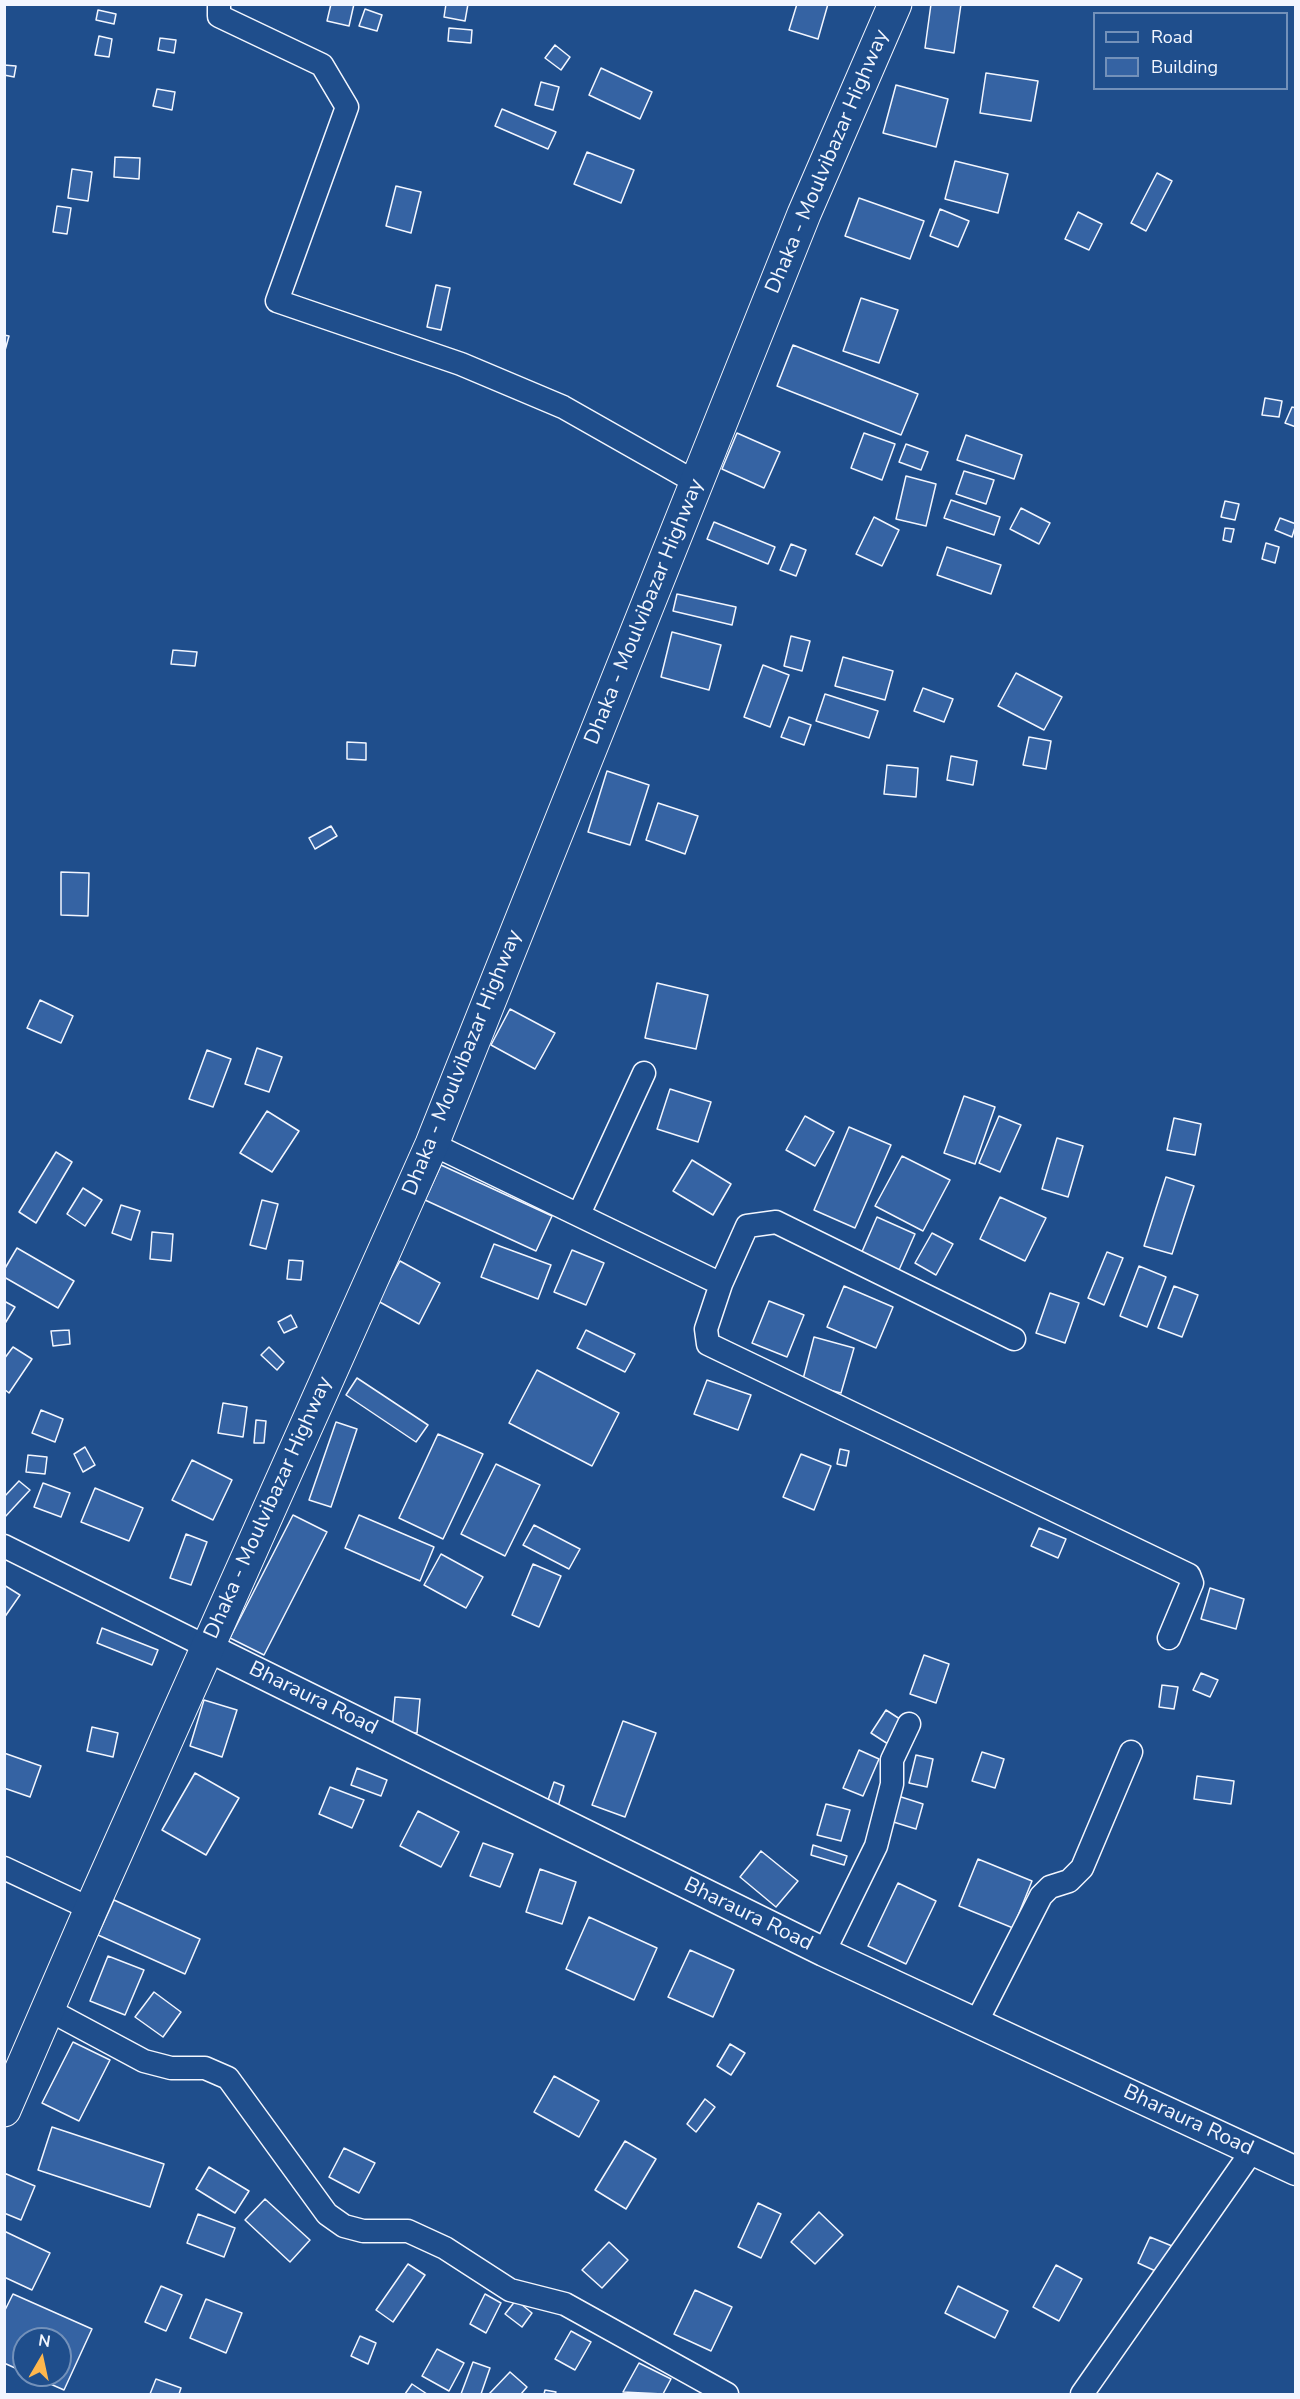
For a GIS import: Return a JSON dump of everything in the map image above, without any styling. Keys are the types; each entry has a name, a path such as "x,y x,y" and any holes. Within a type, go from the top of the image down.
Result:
{"highway":[{"name":"Dhaka - Moulvibazar Highway","path":"4,2110 207,1647 432,1144 804,214 895,4"}],"main road":[{"name":"Bharaura Road","path":"207,1647 824,1952 1296,2171"}],"street":[{"path":"219,4 219,16 322,65 347,107 277,301 461,364 563,407 697,483"},
{"path":"579,1214 644,1073"},
{"path":"432,1144 721,1284"},
{"path":"1014,1339 776,1221 747,1226 721,1284 706,1329 708,1344 1189,1575 1192,1583 1169,1638"},
{"path":"4,1546 207,1647"},
{"path":"824,1952 876,1846 892,1784 892,1760 909,1724"},
{"path":"976,2023 1041,1896 1050,1887 1069,1881 1082,1868 1131,1752"},
{"path":"4,1868 91,1909"},
{"path":"47,2009 144,2061 171,2068 205,2068 228,2078 327,2214 344,2226 363,2231 408,2230 445,2248 510,2290 565,2304 727,2394"},
{"path":"1082,2394 1252,2151"}],"building":[{"path":"331,4 354,4 349,26 327,21"},
{"path":"446,4 468,4 465,21 444,17"},
{"path":"797,4 828,4 818,39 789,30"},
{"path":"931,4 961,4 954,53 925,48"},
{"path":"365,9 382,15 377,31 359,26"},
{"path":"98,10 116,14 114,24 96,20"},
{"path":"449,28 472,30 471,43 448,41"},
{"path":"99,36 112,39 109,57 95,55"},
{"path":"160,38 176,40 174,53 158,50"},
{"path":"555,45 570,57 561,70 545,58"},
{"path":"4,65 16,66 14,77 4,75"},
{"path":"601,68 652,92 640,119 589,95"},
{"path":"986,73 1038,81 1031,121 980,113"},
{"path":"541,82 559,87 553,110 535,105"},
{"path":"896,85 948,99 936,147 883,133"},
{"path":"157,89 175,92 172,110 153,106"},
{"path":"502,109 556,132 548,149 495,126"},
{"path":"587,152 634,170 621,203 574,184"},
{"path":"115,157 140,158 139,179 114,177"},
{"path":"955,161 1008,174 998,213 945,199"},
{"path":"72,169 92,172 88,201 68,198"},
{"path":"1157,173 1172,181 1146,231 1131,223"},
{"path":"396,186 421,192 411,233 386,226"},
{"path":"859,198 924,221 910,259 845,236"},
{"path":"57,206 71,208 67,234 53,232"},
{"path":"940,209 969,221 958,247 930,236"},
{"path":"1078,212 1102,224 1089,250 1065,239"},
{"path":"436,285 450,288 441,330 427,327"},
{"path":"861,298 898,310 879,363 843,351"},
{"path":"4,335 9,336 4,354"},
{"path":"793,345 918,394 901,435 777,386"},
{"path":"1265,398 1282,401 1279,417 1262,415"},
{"path":"1292,407 1296,408 1296,427 1285,423"},
{"path":"737,433 780,452 764,488 722,469"},
{"path":"864,433 895,444 882,480 851,468"},
{"path":"966,435 1022,455 1014,479 957,460"},
{"path":"906,444 928,452 921,470 899,462"},
{"path":"964,471 994,480 986,504 956,494"},
{"path":"906,476 936,484 926,526 896,519"},
{"path":"951,500 1000,517 994,535 944,518"},
{"path":"1225,501 1239,504 1235,520 1221,517"},
{"path":"1021,508 1050,523 1039,544 1010,529"},
{"path":"874,517 899,530 882,566 856,554"},
{"path":"1280,518 1296,524 1292,537 1275,530"},
{"path":"714,522 775,547 768,564 707,539"},
{"path":"1225,528 1234,529 1231,542 1223,540"},
{"path":"1266,543 1279,547 1275,563 1262,559"},
{"path":"791,544 806,550 796,576 780,570"},
{"path":"947,547 1001,565 991,594 937,575"},
{"path":"677,594 736,607 732,625 673,611"},
{"path":"672,632 721,645 709,690 661,677"},
{"path":"791,636 810,641 802,671 784,666"},
{"path":"173,650 197,652 195,666 171,664"},
{"path":"843,657 893,671 885,700 835,686"},
{"path":"763,665 789,675 770,727 744,717"},
{"path":"1016,673 1062,697 1044,730 998,706"},
{"path":"923,688 953,699 944,722 914,711"},
{"path":"825,694 878,711 869,738 816,721"},
{"path":"789,717 811,725 804,745 781,737"},
{"path":"1029,737 1051,741 1046,769 1023,765"},
{"path":"347,742 366,743 366,760 347,759"},
{"path":"951,756 977,761 973,785 947,780"},
{"path":"887,765 918,768 916,797 884,794"},
{"path":"607,771 649,785 630,845 588,832"},
{"path":"658,803 698,816 685,854 646,840"},
{"path":"331,826 337,836 315,849 309,838"},
{"path":"61,872 89,873 88,916 61,915"},
{"path":"657,983 708,995 696,1049 645,1038"},
{"path":"40,1000 73,1016 61,1043 27,1028"},
{"path":"510,1009 555,1033 535,1069 491,1045"},
{"path":"257,1048 282,1057 269,1092 245,1084"},
{"path":"207,1050 231,1059 213,1107 189,1099"},
{"path":"670,1089 711,1102 698,1142 657,1129"},
{"path":"964,1096 995,1107 975,1164 944,1153"},
{"path":"267,1111 299,1131 272,1172 240,1153"},
{"path":"805,1116 834,1132 815,1166 786,1150"},
{"path":"999,1116 1021,1125 1000,1172 979,1163"},
{"path":"1174,1118 1201,1124 1195,1155 1167,1150"},
{"path":"849,1127 891,1145 855,1228 814,1210"},
{"path":"1057,1138 1083,1146 1068,1197 1042,1189"},
{"path":"56,1152 72,1162 36,1223 19,1212"},
{"path":"902,1156 950,1180 923,1231 875,1206"},
{"path":"692,1160 731,1184 713,1215 673,1191"},
{"path":"441,1165 552,1216 536,1251 425,1200"},
{"path":"1166,1177 1194,1186 1172,1254 1144,1246"},
{"path":"83,1188 102,1200 85,1226 67,1214"},
{"path":"1000,1197 1046,1218 1025,1261 980,1239"},
{"path":"262,1200 278,1204 266,1249 250,1245"},
{"path":"121,1205 140,1211 131,1240 112,1233"},
{"path":"877,1217 915,1234 899,1270 861,1254"},
{"path":"152,1232 173,1234 171,1261 150,1259"},
{"path":"932,1233 953,1244 936,1275 915,1263"},
{"path":"494,1244 551,1265 538,1299 481,1277"},
{"path":"17,1248 74,1281 58,1308 4,1277 4,1270"},
{"path":"572,1250 604,1263 586,1305 554,1292"},
{"path":"1107,1252 1123,1258 1104,1305 1088,1298"},
{"path":"289,1260 303,1261 301,1280 287,1279"},
{"path":"400,1261 440,1283 419,1324 378,1301"},
{"path":"1139,1266 1166,1277 1147,1327 1120,1316"},
{"path":"844,1286 893,1307 876,1348 827,1327"},
{"path":"1174,1286 1198,1295 1182,1337 1158,1328"},
{"path":"1050,1293 1079,1303 1065,1343 1036,1333"},
{"path":"4,1301 15,1307 4,1325"},
{"path":"769,1301 804,1315 787,1357 752,1343"},
{"path":"291,1315 297,1327 284,1333 278,1322"},
{"path":"69,1330 70,1344 53,1346 51,1331"},
{"path":"586,1330 635,1354 625,1372 577,1348"},
{"path":"814,1337 854,1348 841,1393 802,1383"},
{"path":"13,1347 32,1359 9,1393 4,1389 4,1359"},
{"path":"269,1347 284,1362 277,1370 261,1355"},
{"path":"537,1370 619,1413 592,1466 509,1423"},
{"path":"357,1378 428,1425 416,1442 346,1395"},
{"path":"707,1380 751,1395 738,1430 694,1414"},
{"path":"223,1403 247,1407 243,1437 218,1433"},
{"path":"41,1410 63,1419 55,1442 32,1433"},
{"path":"256,1420 266,1421 264,1443 254,1443"},
{"path":"336,1422 357,1429 331,1507 309,1500"},
{"path":"438,1434 483,1454 443,1539 399,1518"},
{"path":"85,1447 95,1465 83,1472 74,1454"},
{"path":"840,1449 849,1451 846,1466 837,1464"},
{"path":"801,1454 831,1466 814,1510 783,1497"},
{"path":"28,1455 47,1457 45,1474 26,1472"},
{"path":"192,1460 232,1480 213,1520 172,1500"},
{"path":"496,1464 540,1485 505,1556 461,1534"},
{"path":"19,1481 30,1490 4,1518 4,1497"},
{"path":"43,1483 70,1493 61,1517 34,1507"},
{"path":"95,1488 143,1508 129,1541 81,1522"},
{"path":"293,1515 327,1532 264,1655 230,1638"},
{"path":"359,1515 434,1547 420,1581 345,1548"},
{"path":"534,1525 580,1549 569,1569 523,1545"},
{"path":"1039,1528 1066,1539 1058,1558 1031,1546"},
{"path":"186,1534 207,1542 191,1585 170,1578"},
{"path":"441,1554 483,1577 466,1608 424,1585"},
{"path":"533,1564 561,1576 539,1627 512,1615"},
{"path":"4,1585 20,1595 4,1618"},
{"path":"1210,1588 1244,1599 1236,1629 1201,1619"},
{"path":"102,1628 158,1650 152,1665 97,1643"},
{"path":"924,1655 949,1664 936,1703 910,1694"},
{"path":"1201,1673 1218,1680 1210,1697 1193,1690"},
{"path":"1162,1685 1178,1687 1174,1709 1159,1707"},
{"path":"395,1697 420,1699 417,1733 392,1731"},
{"path":"204,1700 237,1710 222,1757 190,1746"},
{"path":"886,1710 903,1721 888,1744 871,1733"},
{"path":"623,1721 656,1733 625,1817 592,1805"},
{"path":"92,1727 118,1733 113,1757 87,1751"},
{"path":"859,1750 879,1759 863,1796 843,1788"},
{"path":"982,1752 1004,1759 995,1788 972,1781"},
{"path":"4,1753 41,1766 30,1797 4,1788"},
{"path":"916,1755 933,1759 927,1787 909,1783"},
{"path":"357,1768 387,1780 381,1796 351,1785"},
{"path":"195,1773 239,1798 206,1855 162,1830"},
{"path":"1197,1776 1234,1781 1231,1804 1194,1799"},
{"path":"554,1782 564,1786 557,1810 546,1806"},
{"path":"330,1787 364,1800 352,1828 319,1814"},
{"path":"895,1795 923,1804 916,1829 887,1820"},
{"path":"826,1804 850,1810 841,1841 817,1835"},
{"path":"418,1811 459,1832 441,1867 400,1846"},
{"path":"483,1843 513,1854 500,1887 470,1876"},
{"path":"813,1845 847,1856 844,1865 811,1855"},
{"path":"761,1851 798,1881 776,1907 740,1877"},
{"path":"978,1859 1032,1881 1013,1928 959,1906"},
{"path":"540,1869 576,1882 562,1924 526,1912"},
{"path":"898,1883 936,1901 906,1964 868,1946"},
{"path":"114,1900 200,1939 185,1974 98,1935"},
{"path":"589,1917 657,1948 634,2000 566,1969"},
{"path":"690,1950 734,1970 713,2017 668,1997"},
{"path":"108,1956 144,1970 125,2015 90,2001"},
{"path":"154,1992 181,2012 163,2037 135,2017"},
{"path":"73,2042 110,2060 79,2121 42,2103"},
{"path":"730,2044 745,2053 731,2075 717,2066"},
{"path":"554,2076 599,2101 579,2137 534,2112"},
{"path":"705,2099 715,2107 696,2132 687,2124"},
{"path":"52,2127 164,2164 150,2207 38,2170"},
{"path":"625,2141 656,2159 626,2209 595,2190"},
{"path":"344,2148 375,2163 359,2193 329,2177"},
{"path":"209,2167 249,2191 235,2213 196,2189"},
{"path":"4,2173 35,2186 21,2220 4,2213"},
{"path":"265,2199 310,2240 290,2262 245,2220"},
{"path":"758,2203 781,2214 761,2258 738,2247"},
{"path":"819,2212 843,2235 815,2264 791,2242"},
{"path":"198,2214 235,2228 224,2257 187,2243"},
{"path":"4,2231 50,2253 32,2290 4,2277"},
{"path":"1150,2237 1172,2246 1160,2273 1138,2263"},
{"path":"609,2242 628,2260 602,2288 582,2270"},
{"path":"408,2264 425,2275 393,2322 376,2310"},
{"path":"1056,2265 1082,2279 1059,2321 1033,2307"},
{"path":"161,2286 182,2295 166,2331 145,2322"},
{"path":"958,2286 1008,2311 995,2338 945,2313"},
{"path":"695,2290 732,2307 711,2351 674,2334"},
{"path":"13,2294 92,2329 72,2373 72,2327 12,2327 12,2367 4,2363 4,2312"},
{"path":"485,2294 501,2303 486,2333 470,2324"},
{"path":"206,2299 242,2313 226,2353 190,2338"},
{"path":"516,2300 532,2313 522,2327 505,2314"},
{"path":"571,2331 591,2342 575,2370 555,2359"},
{"path":"360,2336 376,2343 368,2364 351,2356"},
{"path":"437,2349 464,2363 449,2391 422,2376"},
{"path":"473,2362 490,2368 481,2394 461,2394"},
{"path":"639,2363 671,2379 663,2394 623,2392"},
{"path":"510,2372 527,2387 521,2394 489,2394"},
{"path":"156,2379 181,2388 179,2394 150,2394"},
{"path":"412,2384 427,2394 405,2394"},
{"path":"545,2390 556,2392 555,2394 544,2394"}]}
